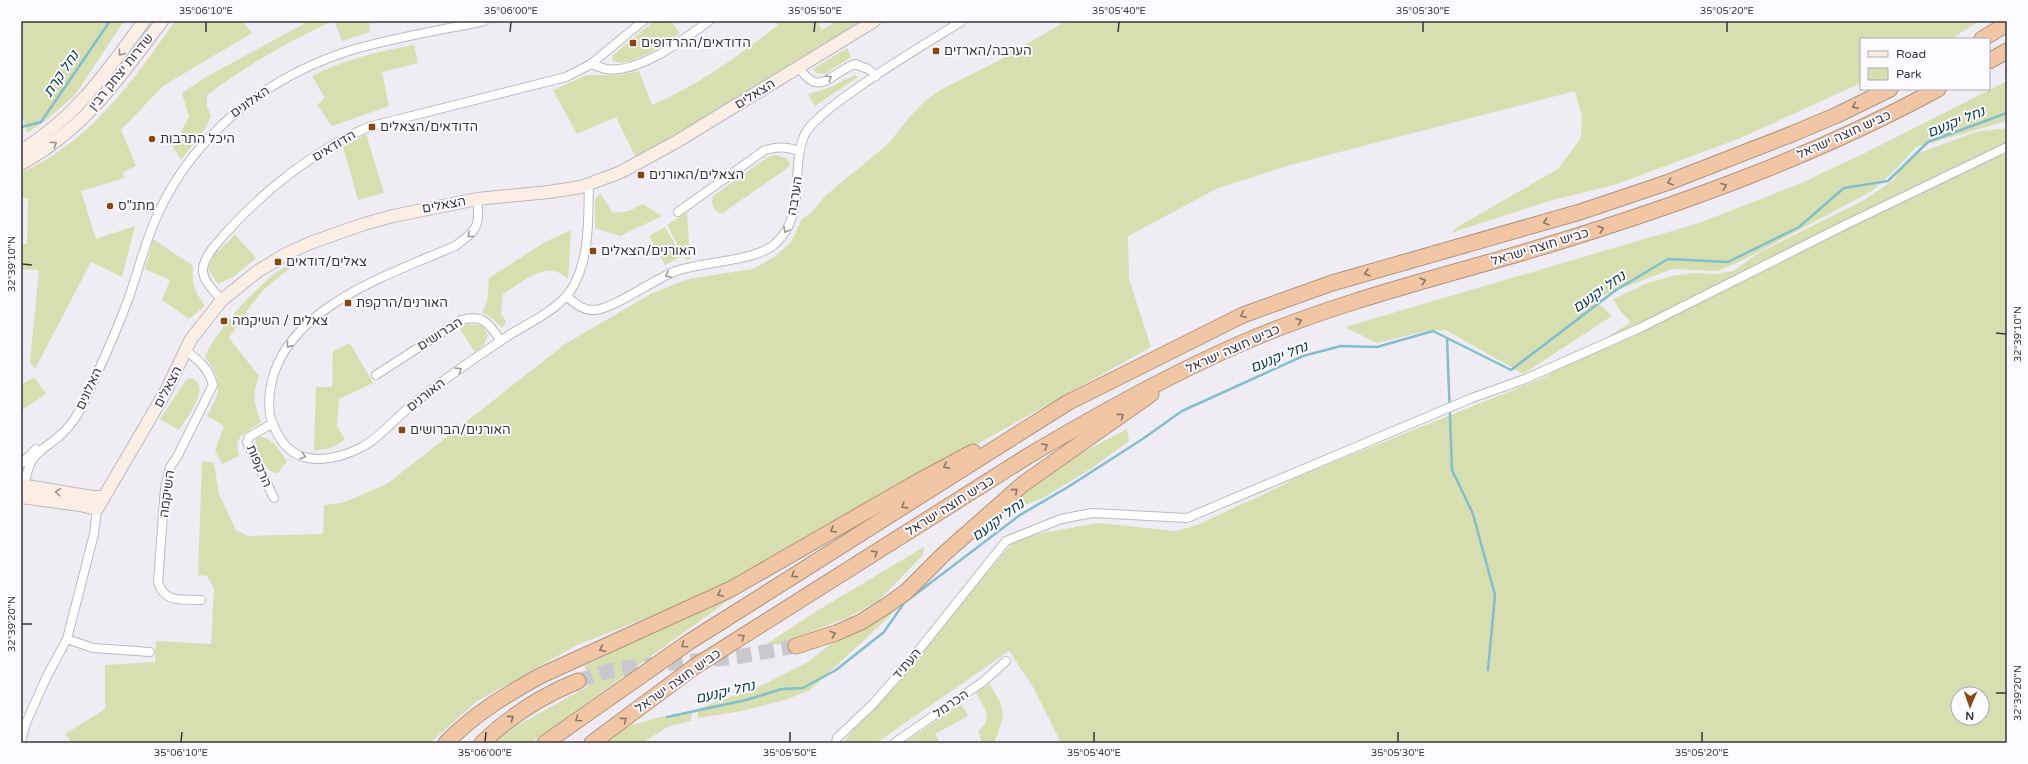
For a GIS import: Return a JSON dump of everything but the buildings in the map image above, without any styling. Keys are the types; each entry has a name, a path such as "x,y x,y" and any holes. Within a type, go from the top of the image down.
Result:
{"highway":[{"path":"1984,38 2007,24"},
{"path":"1990,60 2007,50"},
{"name":"כביש חוצה ישראל","path":"545,743 689,642 1067,402 1256,310 1332,283 1580,212 1669,182 1799,132 1888,90"},
{"name":"כביש חוצה ישראל","path":"592,743 694,667 1028,456 1123,401 1186,369 1242,342 1374,295 1546,246 1665,208 1808,152 1877,121 1936,90"},
{"path":"796,646 836,633 861,622 906,592 944,554 1023,484 1186,369"},
{"path":"446,743 463,725 515,689 731,589 919,481 1067,402"},
{"path":"482,743 507,720 528,705 578,681"}],"street":[{"name":"שדרות יצחק רבין","path":"21,151 52,130 78,106 100,81 144,21"},
{"name":"שדרות יצחק רבין","path":"21,164 61,139 100,102 162,21"},
{"name":"האלונים","path":"22,490 26,472 33,459 70,426 85,400 130,296 147,238 157,214 182,171 214,131 232,114 278,83 330,58 378,43 484,21"},
{"name":"הדודאים","path":"222,300 207,284 204,275 203,265 211,251 253,205 312,158 344,138 368,127 566,77 591,64 643,21"},
{"path":"591,64 606,69 618,69 630,66 656,56 709,21"},
{"name":"הצאלים","path":"21,742 26,723 47,676 67,639 94,534 97,497 166,391 186,351 190,339 222,300 258,271 286,254 310,243 364,224 393,216 477,200 549,192 588,184 614,175 644,160 874,21"},
{"name":"הערבה","path":"566,296 581,307 596,310 676,271 759,253 773,245 789,227 794,212 800,151 804,135 812,124 876,76 962,21"},
{"path":"799,67 809,81 817,84 855,64 868,69 876,76"},
{"path":"678,212 765,150 781,146 800,151"},
{"name":"העתיד","path":"836,743 837,738 873,704 902,671 1006,541 1061,519 1092,513 1187,518 1472,398 1525,379 1640,328 1844,226 2007,147"},
{"name":"האורנים","path":"477,200 479,221 475,230 468,237 454,246 362,287 336,301 298,334 281,355 273,377 269,407 273,423 282,443 293,453 308,458 326,458 343,456 362,448 437,385 556,305 566,296 577,278 586,245 588,184"},
{"name":"הברושים","path":"376,375 461,320 472,317 488,323 501,341"},
{"name":"השיקמה","path":"186,351 204,367 210,375 212,386 177,457 170,467 165,488 158,582 164,595 170,599 201,600"},
{"name":"הרקפות","path":"273,423 249,437 247,442 274,498"},
{"name":"האלונים","path":"21,464 34,450 58,438"},
{"path":"22,490 97,497"},
{"path":"22,490 97,509"},
{"path":"67,639 93,648 150,652"},
{"name":"הכרמל","path":"894,743 984,681 1006,661"}],"green space":[{"path":"21,21 124,21 75,95 45,121 27,133 21,111"},
{"path":"175,21 243,21 252,33 163,86 121,130 136,166 123,172 124,178 81,191 96,239 135,226 122,277 91,262 35,369 30,362 39,270 21,269 21,244 27,244 28,198 21,198 21,173 46,160 68,145 89,127 126,87"},
{"path":"309,21 333,21 268,55 207,95 207,106 211,116 207,126 181,160 173,147 189,117 182,93 206,77"},
{"path":"334,21 369,21 370,32 342,41"},
{"path":"654,21 671,21 680,33 657,49 637,59 627,62 612,60 613,55"},
{"path":"776,21 817,21 822,30 837,21 864,21 673,138 636,158 616,117 577,134 553,90 587,75 616,75 639,71 652,105 687,88 718,69 778,25"},
{"path":"1066,21 1979,21 1953,38 1860,38 1860,83 1738,139 1614,185 1552,200 1451,233 1457,227 1558,169 1581,138 1582,116 1575,91 1290,165 1218,188 1128,236 1129,279 1151,347 710,593 577,645 476,702 430,743 72,743 65,734 105,709 105,665 155,662 156,641 211,644 214,588 207,576 198,575 202,461 214,463 219,494 236,530 248,536 323,534 324,505 342,503 387,484 565,344 651,294 677,283 694,278 753,269 774,257 791,242 802,219 810,214 825,196 888,144 913,113 926,100 942,89 996,62"},
{"path":"414,45 418,63 382,72 389,106 332,126 317,105 325,98 312,76 336,65 362,57"},
{"path":"847,48 851,57 825,74 816,73 813,69"},
{"path":"855,75 858,77 815,106 808,94 828,88"},
{"path":"2007,81 2007,121 1916,147 1896,169 1872,191 1743,260 1718,271 1672,269 1594,299 1612,316 1523,374 1446,330 1426,331 1377,343 1345,327 1699,223 1799,184 1867,152"},
{"path":"2007,128 2007,743 1061,743 1033,687 1009,651 876,743 844,743 848,736 1013,542 1047,532 1099,523 1176,531 1197,525 1281,486 1299,476 1545,377 1631,322 1621,312 1613,299 1648,283 1672,276 1694,273 1716,274 1733,271 1760,252 1864,200 1894,180 1903,165 1916,154 1976,132"},
{"path":"366,134 384,193 358,200 343,147"},
{"path":"776,155 788,159 790,166 723,213 719,213 713,208 713,196 768,157"},
{"path":"600,193 613,213 629,211 643,204 662,216 620,236 595,228 595,200"},
{"path":"687,212 690,259 686,260 667,225"},
{"path":"665,227 682,256 665,265 649,236"},
{"path":"571,230 568,279 560,273 543,271 527,278 503,294 501,314 506,322 502,328 493,319 482,312 487,302 489,278 545,242"},
{"path":"235,235 256,258 233,277 218,284 208,269 214,255"},
{"path":"153,239 193,266 194,288 205,306 189,319 162,300 170,280 145,269"},
{"path":"304,257 264,289 229,338 259,376 255,389 255,399 261,422 241,436 237,443 239,456 222,464 215,451 224,426 207,416 215,400 218,386 215,373 205,357 217,336 247,300 268,279 280,270"},
{"path":"467,324 482,326 488,335 484,345 475,352 460,329"},
{"path":"350,343 373,383 339,399 337,427 345,439 338,445 331,448 314,450 316,387 332,387 333,351"},
{"path":"34,377 46,394 21,411 21,385"},
{"path":"191,378 197,382 199,395 192,411 179,430 160,419 186,380"},
{"path":"1127,429 1129,441 1092,468 1043,498 992,518 968,532 889,617 810,690 788,699 742,711 698,718 698,709 765,684 808,662 889,598 927,558 958,529 1051,469"},
{"path":"257,437 267,438 275,444 287,461 278,473 270,470 263,462 255,444"},
{"path":"924,547 923,555 879,600 849,617 777,645 768,643 817,611"},
{"path":"748,586 531,743 494,743 518,725 594,683 584,666"},
{"path":"990,684 1003,713 1001,725 994,743 982,743 978,731 986,722 987,717 985,708 976,692"},
{"path":"961,704 968,716 935,734 940,743 904,743"},
{"path":"692,712 691,721 669,726 642,743 602,743 626,727 660,717"}],"waterway":[{"name":"נחל קרת","path":"21,127 41,122 110,21"},
{"name":"נחל יקנעם","path":"667,717 746,700 782,689 803,688 836,670 884,632 904,603 1020,515 1068,487 1144,438 1182,411 1303,356 1341,346 1377,347 1433,331 1511,370 1616,290 1668,259 1728,262 1799,227 1844,188 1888,181 1928,142 2007,113"},
{"path":"1447,338 1452,470 1473,514 1495,595 1488,670"}],"tunnel":[{"path":"578,681 608,671 648,665 737,657 796,646"}],"place":[{"name":"הדודאים/ההרדופים","path":"633,43"},
{"name":"הערבה/הארזים","path":"936,51"},
{"name":"הדודאים/הצאלים","path":"372,127"},
{"name":"היכל התרבות","path":"152,139"},
{"name":"הצאלים/האורנים","path":"641,175"},
{"name":"מתנ\"ס","path":"110,206"},
{"name":"האורנים/הצאלים","path":"593,251"},
{"name":"צאלים/דודאים","path":"278,262"},
{"name":"האורנים/הרקפת","path":"348,303"},
{"name":"צאלים / השיקמה","path":"224,321"},
{"name":"האורנים/הברושים","path":"402,430"}]}
